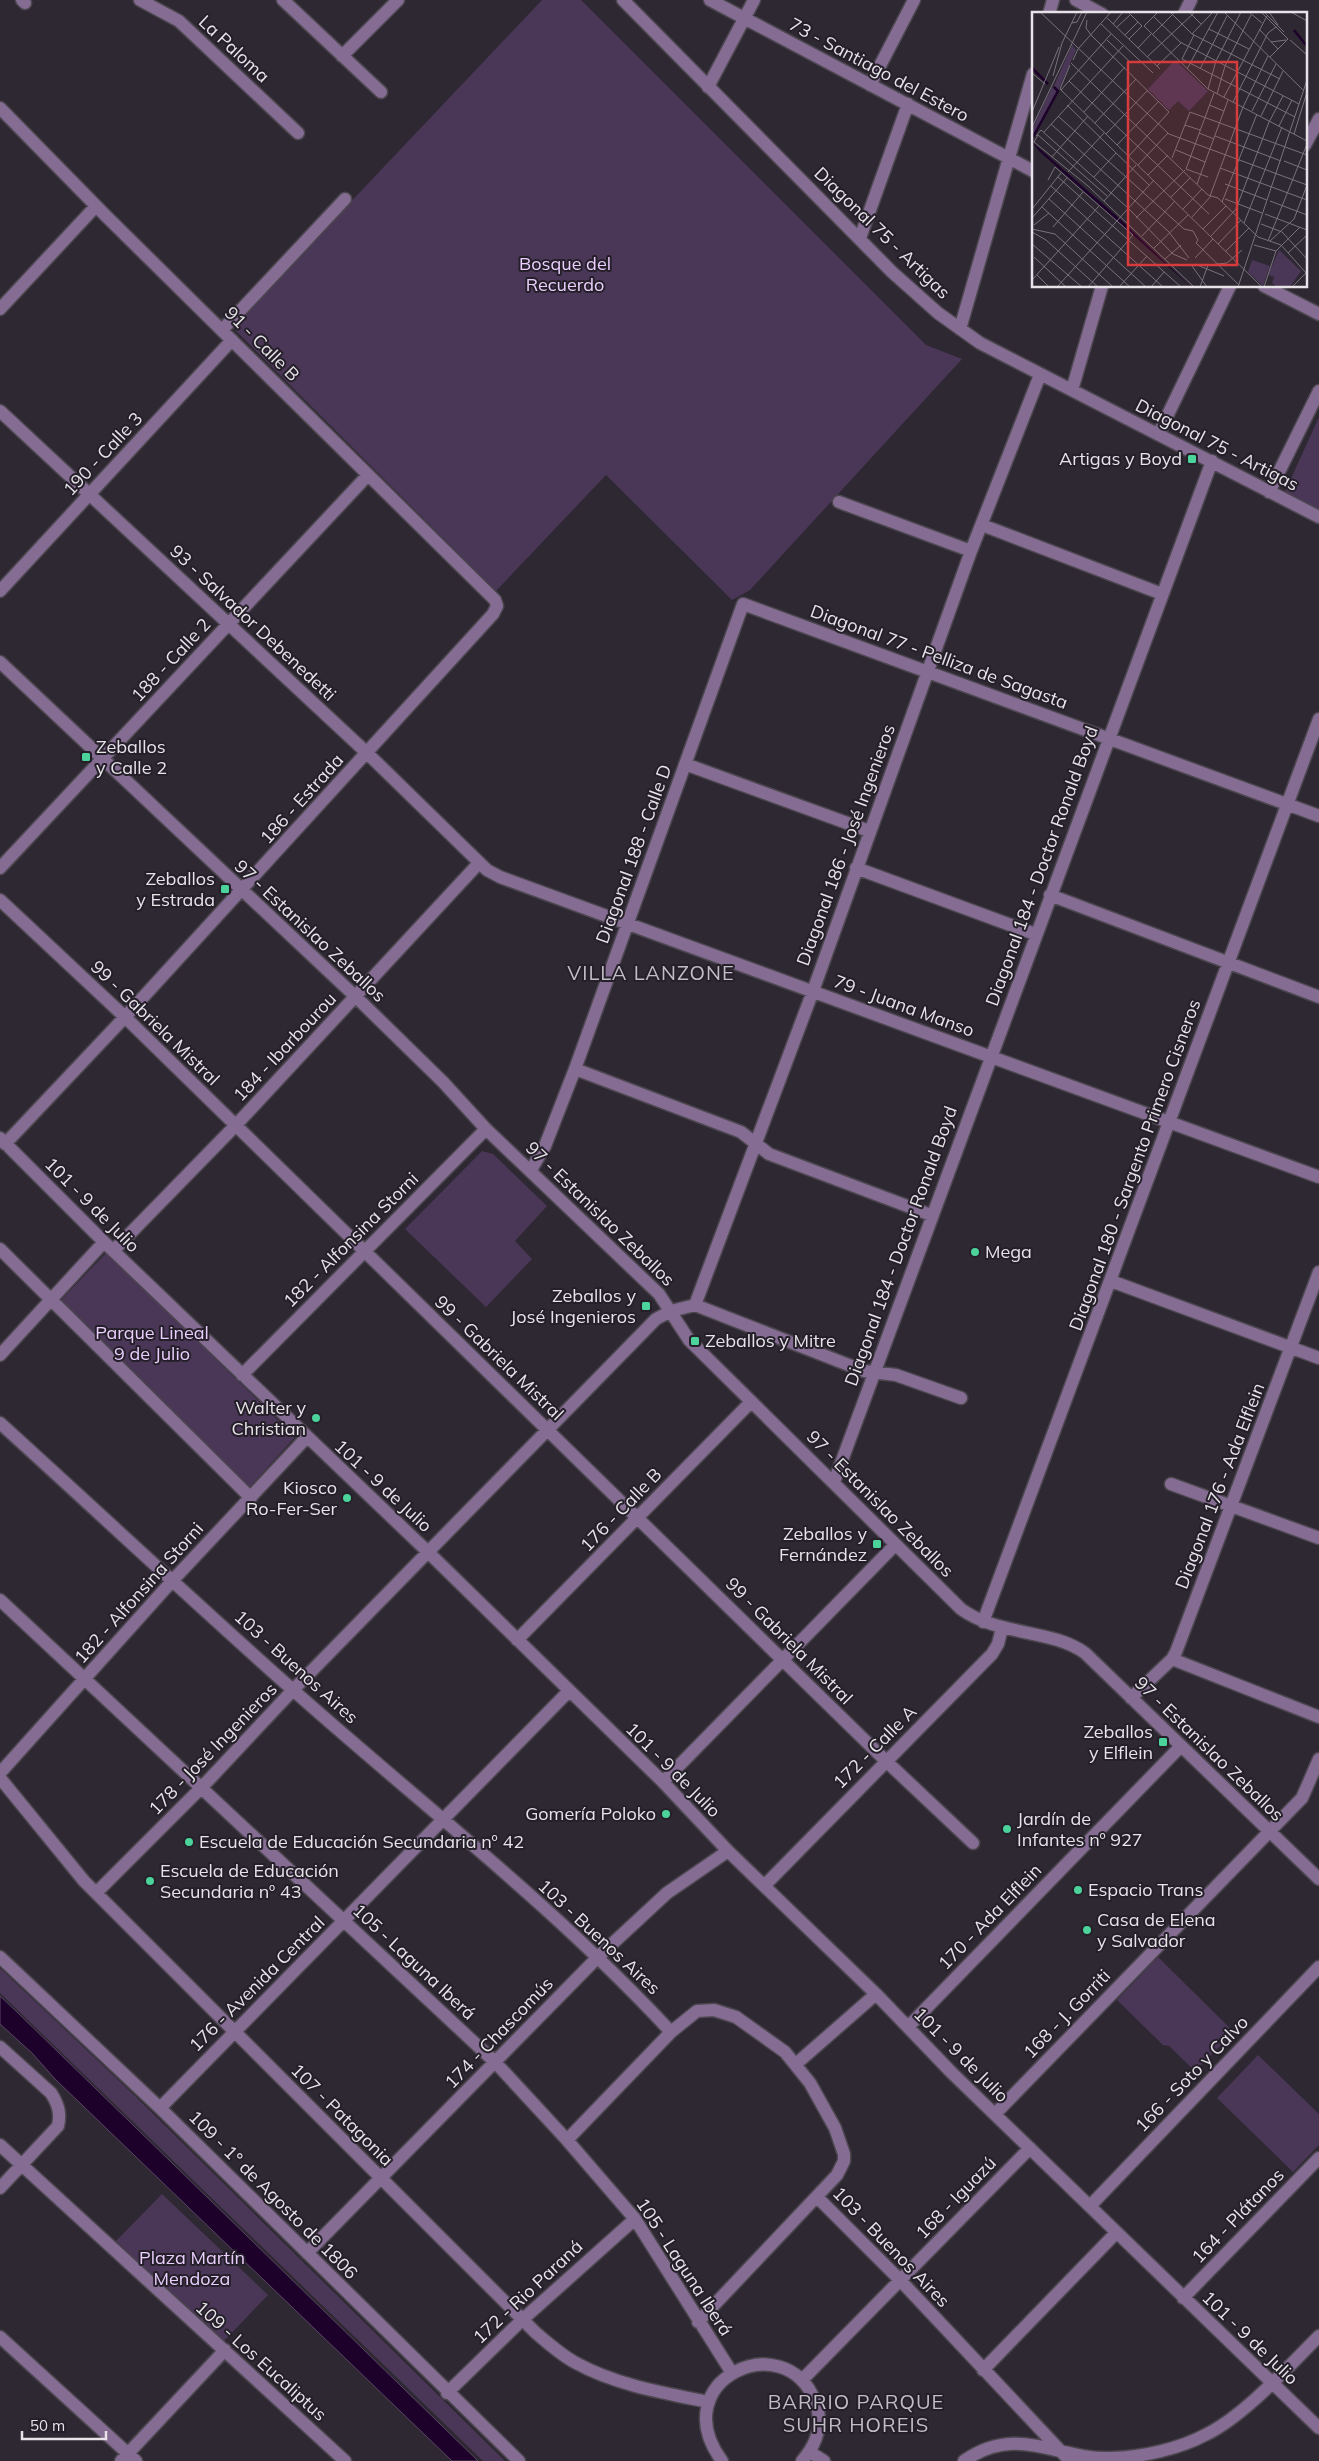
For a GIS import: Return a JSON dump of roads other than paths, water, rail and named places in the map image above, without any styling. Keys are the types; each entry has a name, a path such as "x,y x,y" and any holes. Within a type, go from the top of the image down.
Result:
{"street":[{"name":"La Paloma","path":"140,0 179,21 298,133"},
{"path":"283,0 381,92"},
{"path":"342,56 398,0"},
{"name":"73 - Santiago del Estero","path":"710,0 1032,170"},
{"path":"708,87 754,0"},
{"path":"870,85 914,0"},
{"path":"1076,0 1098,12"},
{"path":"1185,12 1191,0"},
{"name":"Diagonal 75 - Artigas","path":"629,2 708,87 892,272 938,314 980,343 1040,375 1159,433 1319,517"},
{"path":"960,329 1032,78"},
{"path":"860,238 908,104"},
{"name":"91 - Calle B","path":"0,108 96,206 223,329 494,600 497,606"},
{"path":"1306,143 1315,123"},
{"path":"223,329 345,199"},
{"path":"0,308 96,206"},
{"path":"1072,390 1101,288"},
{"path":"1159,433 1229,288"},
{"path":"1268,288 1319,314"},
{"name":"190 - Calle 3","path":"0,591 232,340"},
{"name":"Diagonal 186 - José Ingenieros","path":"695,1305 812,991 971,551 1040,375"},
{"path":"1270,492 1319,392"},
{"name":"93 - Salvador Debenedetti","path":"0,411 367,753 479,863"},
{"name":"Diagonal 184 - Doctor Ronald Boyd","path":"834,1482 1035,934 1212,461"},
{"name":"188 - Calle 2","path":"0,868 368,475"},
{"path":"838,502 971,551"},
{"path":"982,525 1162,594"},
{"name":"Diagonal 77 - Pelliza de Sagasta","path":"743,604 927,670 1319,816"},
{"name":"Diagonal 188 - Calle D","path":"531,1170 545,1146 575,1069 743,604"},
{"name":"186 - Estrada","path":"3,1141 125,1017 494,614 497,606"},
{"name":"97 - Estanislao Zeballos","path":"0,662 241,891 356,997 443,1082 486,1129 659,1294 689,1340 750,1403 834,1482 961,1609 983,1622 1076,1647 1319,1879"},
{"name":"Diagonal 180 - Sargento Primero Cisneros","path":"983,1622 1319,719"},
{"path":"685,764 869,831"},
{"name":"79 - Juana Manso","path":"479,863 500,877 1319,1177"},
{"name":"184 - Ibarbourou","path":"0,1355 52,1300 236,1125 479,863"},
{"path":"856,868 1035,934"},
{"path":"1050,895 1319,997"},
{"name":"99 - Gabriela Mistral","path":"0,900 125,1017 886,1761 973,1843"},
{"path":"575,1069 741,1132 770,1154 931,1215"},
{"name":"182 - Alfonsina Storni","path":"242,1375 486,1129"},
{"name":"101 - 9 de Julio","path":"3,1141 306,1438 428,1552 568,1692 663,1782 728,1851 876,1994 1182,2298 1319,2428"},
{"path":"0,1249 251,1498"},
{"name":"Diagonal 176 - Ada Elflein","path":"1131,1698 1172,1659 1319,1272"},
{"path":"1111,1281 1319,1358"},
{"path":"671,1312 695,1305 857,1368 896,1375 961,1398"},
{"name":"178 - José Ingenieros","path":"96,1893 203,1786 293,1690 656,1319 671,1312"},
{"name":"176 - Calle B","path":"517,1640 750,1403"},
{"name":"103 - Buenos Aires","path":"0,1423 293,1690 445,1819 598,1957 671,2032 697,2011 714,2010 727,2013 773,2044 796,2064 835,2128 844,2154 844,2161 837,2175 817,2197 900,2280 1070,2461"},
{"name":"182 - Alfonsina Storni","path":"0,1773 173,1580 306,1438"},
{"path":"1171,1484 1319,1538"},
{"path":"663,1782 782,1658 895,1545"},
{"name":"105 - Laguna Iberá","path":"0,1600 203,1786 495,2062 567,2140 635,2219 698,2322 732,2373"},
{"name":"172 - Calle A","path":"764,1886 992,1654 998,1644 1002,1628"},
{"path":"1172,1659 1319,1717"},
{"name":"176 - Avenida Central","path":"160,2108 568,1692"},
{"name":"170 - Ada Elflein","path":"908,2027 1181,1746"},
{"name":"168 - J. Gorriti","path":"995,2114 1302,1798 1319,1759"},
{"name":"107 - Patagonia","path":"0,1778 96,1893 522,2320 562,2354 591,2371 621,2382 709,2402"},
{"name":"174 - Chascomús","path":"307,2253 382,2179 598,1957 667,1893 728,1851"},
{"name":"109 - 1° de Agosto de 1806","path":"0,1957 160,2108 447,2393 519,2461"},
{"name":"166 - Soto y Calvo","path":"1090,2206 1319,1967"},
{"path":"796,2064 876,1994"},
{"path":"567,2140 671,2032"},
{"path":"0,2047 51,2093 59,2108 58,2126 0,2188"},
{"name":"109 - Los Eucaliptus","path":"0,2145 345,2461"},
{"name":"168 - Iguazú","path":"802,2380 1030,2148"},
{"name":"164 - Plátanos","path":"1182,2298 1319,2158"},
{"path":"698,2322 817,2197"},
{"name":"172 - Rio Paraná","path":"447,2393 522,2320 635,2219"},
{"path":"983,2370 1116,2233"},
{"path":"964,2461 976,2452 1003,2445 1029,2443 1095,2458 1112,2458 1169,2449 1208,2434 1272,2383 1319,2336"},
{"path":"0,2337 128,2458 225,2350"},
{"path":"722,2461 712,2447 707,2433 706,2417 709,2402 722,2381 732,2373 746,2366 761,2364 776,2366 790,2371 802,2380 812,2393 818,2407 818,2430 806,2457 824,2461"}],"place":[{"name":"Artigas y Boyd","path":"1192,459"},
{"name":"Zeballos y Calle 2","path":"86,757"},
{"name":"Zeballos y Estrada","path":"225,889"},
{"name":"Mega","path":"975,1252"},
{"name":"Zeballos y José Ingenieros","path":"646,1306"},
{"name":"Zeballos y Mitre","path":"695,1341"},
{"name":"Walter y Christian","path":"316,1418"},
{"name":"Kiosco Ro-Fer-Ser","path":"347,1498"},
{"name":"Zeballos y Fernández","path":"877,1544"},
{"name":"Zeballos y Elflein","path":"1163,1742"},
{"name":"Gomería Poloko","path":"666,1814"},
{"name":"Jardín de Infantes nº 927","path":"1007,1829"},
{"name":"Escuela de Educación Secundaria nº 42","path":"189,1842"},
{"name":"Escuela de Educación Secundaria nº 43","path":"150,1881"},
{"name":"Espacio Trans","path":"1078,1890"},
{"name":"Casa de Elena y Salvador","path":"1087,1930"}],"district":[{"name":"VILLA LANZONE","path":"651,973"},
{"name":"BARRIO PARQUE SUHR HOREIS","path":"856,2414"}],"park label":[{"name":"Bosque del Recuerdo","path":"565,274"},
{"name":"Parque Lineal 9 de Julio","path":"152,1344"},
{"name":"Plaza Martín Mendoza","path":"192,2268"}]}
